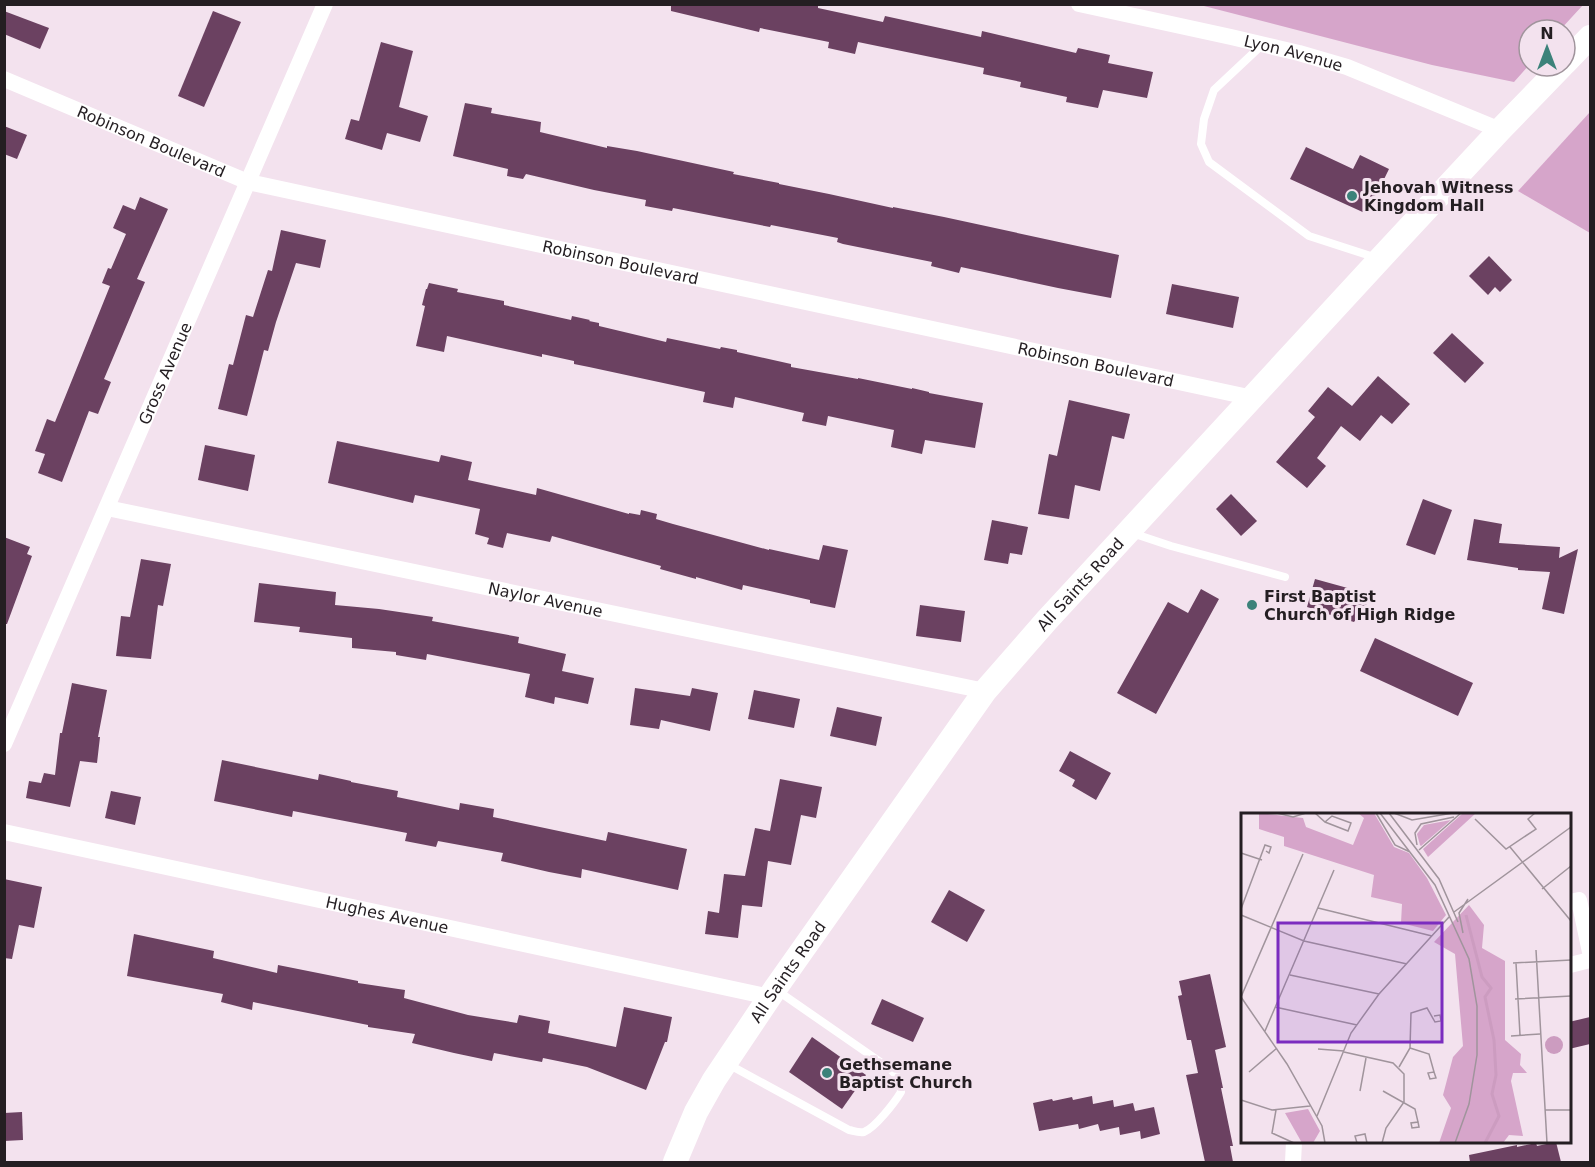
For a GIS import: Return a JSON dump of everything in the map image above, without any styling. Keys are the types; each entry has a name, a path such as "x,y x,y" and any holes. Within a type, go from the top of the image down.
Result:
{"street":[{"name":"Gross Avenue","path":"4,744 325,4"},
{"name":"Lyon Avenue","path":"1079,4 1263,44 1347,67 1500,130"},
{"name":"All Saints Road","path":"1577,51 1590,37"},
{"name":"All Saints Road","path":"675,1162 696,1112 725,1063 985,691 1047,620 1380,259 1551,78"},
{"name":"Robinson Boulevard","path":"4,79 248,182 1253,398"},
{"name":"Naylor Avenue","path":"107,508 985,691"},
{"name":"Hughes Avenue","path":"4,832 772,993"},
{"path":"1571,902 1579,900 1590,952"},
{"path":"1571,965 1590,960"},
{"path":"1293,1162 1294,1143"}],"lane":[{"path":"1263,44 1215,90 1204,119 1201,144 1209,162 1309,236 1380,259"},
{"path":"1129,532 1170,546 1285,577"},
{"path":"725,1063 849,1130 861,1133 867,1130 895,1102 901,1092 900,1079 889,1068 772,993"}],"shaded area":[{"path":"1200,5 1583,5 1571,18 1517,18 1518,78 1514,82 1432,65"},
{"path":"1590,112 1590,233 1518,191"}],"building":[{"path":"671,4 818,4 818,8 883,22 885,16 981,37 982,31 1076,53 1078,48 1110,55 1108,63 1153,72 1147,98 1103,90 1098,108 1066,102 1067,97 1020,87 1021,82 983,74 984,68 858,42 855,54 828,48 829,42 760,28 759,32 671,11"},
{"path":"4,11 49,28 40,49 4,34"},
{"path":"213,11 241,22 204,107 178,96"},
{"path":"381,42 413,51 399,107 428,116 420,142 387,133 382,150 345,139 351,119 359,121"},
{"path":"465,103 492,108 491,113 541,122 540,132 607,148 607,146 637,151 779,184 1119,255 1111,298 961,267 959,273 931,266 932,262 843,244 837,242 838,238 673,208 672,211 645,206 646,200 526,174 523,179 507,176 508,169 453,156"},
{"path":"4,126 27,135 17,159 4,154"},
{"name":"Jehovah Witness Kingdom Hall","path":"1306,147 1353,169 1360,155 1389,169 1367,214 1290,179"},
{"path":"140,197 168,209 137,279 145,282 104,379 111,382 98,414 89,411 62,482 38,473 45,454 35,451 47,419 55,422 110,286 102,283 108,268 111,269 126,234 113,228 123,205 135,210"},
{"path":"281,230 326,240 320,268 296,263 268,351 264,350 247,416 218,409 229,364 233,365 246,315 253,317 268,270 272,271"},
{"path":"1489,256 1512,280 1500,292 1495,287 1488,295 1469,276"},
{"path":"429,283 458,289 457,292 504,301 504,305 571,320 572,316 590,320 599,323 599,326 666,342 667,338 720,349 721,347 737,350 737,352 791,364 791,367 983,403 975,448 925,440 922,454 891,447 894,430 828,416 826,426 802,421 804,413 735,397 733,408 703,402 705,392 574,364 574,361 542,354 542,357 447,336 444,352 416,346 425,306 422,305"},
{"path":"1172,284 1239,297 1233,328 1166,314"},
{"path":"1452,333 1484,363 1465,383 1433,353"},
{"path":"1378,376 1410,404 1392,424 1381,415 1360,441 1341,426 1317,458 1326,466 1307,488 1276,462 1315,417 1308,411 1328,387 1352,406"},
{"path":"1069,400 1130,414 1124,439 1112,436 1100,491 1075,485 1069,519 1038,514 1049,454 1057,456"},
{"path":"337,441 439,462 441,455 472,462 468,480 536,495 537,488 629,514 640,515 641,510 657,514 656,519 769,550 819,560 823,545 848,550 835,608 743,585 742,590 696,577 696,579 660,569 661,566 552,536 550,542 507,533 503,548 487,544 489,538 475,534 480,509 415,495 413,503 328,483"},
{"path":"205,445 255,455 248,491 198,480"},
{"path":"1231,494 1257,521 1241,536 1216,509"},
{"path":"1423,499 1452,510 1435,555 1406,545"},
{"path":"1474,519 1502,524 1499,543 1560,547 1559,558 1578,549 1564,614 1542,609 1550,572 1518,570 1518,568 1467,560"},
{"path":"992,520 1028,527 1022,555 1010,553 1008,564 984,560"},
{"path":"4,537 30,547 27,554 32,556 7,624 4,624"},
{"path":"141,559 171,564 163,606 158,605 151,659 116,656 121,616 130,617"},
{"path":"1315,579 1373,595 1354,622 1307,607"},
{"path":"259,583 336,592 335,605 433,617 432,621 519,637 518,643 566,654 562,671 594,678 588,704 555,697 554,704 525,697 530,674 427,654 426,660 396,655 396,652 352,648 352,638 299,632 300,627 254,622"},
{"path":"1201,589 1219,599 1156,714 1117,693 1168,602 1188,613"},
{"path":"920,605 965,611 961,642 916,636"},
{"path":"1375,638 1473,683 1458,716 1360,671"},
{"path":"72,683 107,690 98,737 100,737 97,763 80,761 70,807 26,798 29,781 41,783 44,773 55,775 60,733 62,733"},
{"path":"635,688 690,696 692,688 718,693 710,731 661,720 659,729 630,725"},
{"path":"754,690 800,699 794,728 748,719"},
{"path":"837,707 882,717 876,746 830,736"},
{"path":"1070,751 1111,773 1096,800 1072,786 1075,780 1059,771"},
{"path":"222,760 318,780 319,774 398,791 397,797 459,810 460,803 494,809 493,817 606,841 608,832 687,849 678,890 582,869 581,878 549,872 501,861 503,853 438,841 436,847 405,841 407,833 293,811 292,817 214,801"},
{"path":"780,779 822,787 816,818 801,815 791,865 768,861 762,907 742,905 738,938 705,934 708,911 719,913 724,874 745,876 755,828 770,831"},
{"path":"111,791 141,797 135,825 105,818"},
{"path":"4,879 42,887 34,928 19,925 12,959 4,958"},
{"path":"949,890 985,910 967,942 931,922"},
{"path":"134,934 214,951 213,958 277,973 278,965 358,981 358,983 405,990 404,998 468,1015 517,1023 519,1015 550,1021 548,1033 616,1047 624,1007 672,1017 667,1042 665,1042 646,1090 587,1067 543,1058 542,1062 494,1053 492,1061 412,1043 415,1034 368,1027 368,1025 253,1002 252,1010 221,1002 223,994 127,976"},
{"path":"1210,974 1226,1047 1215,1050 1233,1146 1230,1146 1233,1162 1205,1162 1186,1075 1198,1073 1191,1040 1187,1040 1178,996 1182,995 1179,981"},
{"path":"882,999 924,1018 913,1042 871,1024"},
{"path":"1590,1017 1590,1044 1571,1049 1571,1022"},
{"name":"Gethsemane Baptist Church","path":"812,1037 866,1075 842,1109 789,1072"},
{"path":"1092,1096 1093,1104 1113,1100 1114,1107 1133,1103 1135,1111 1154,1107 1160,1134 1141,1139 1140,1131 1120,1135 1119,1127 1100,1131 1098,1124 1079,1129 1078,1124 1039,1131 1033,1103"},
{"path":"22,1112 23,1140 4,1141 4,1113"},
{"path":"1536,1143 1537,1146 1556,1143 1561,1162 1470,1162 1469,1155 1517,1145 1517,1147"}],"place":[{"name":"Jehovah Witness Kingdom Hall","path":"1352,196"},
{"name":"First Baptist Church of High Ridge","path":"1252,605"},
{"name":"Gethsemane Baptist Church","path":"827,1073"}]}
